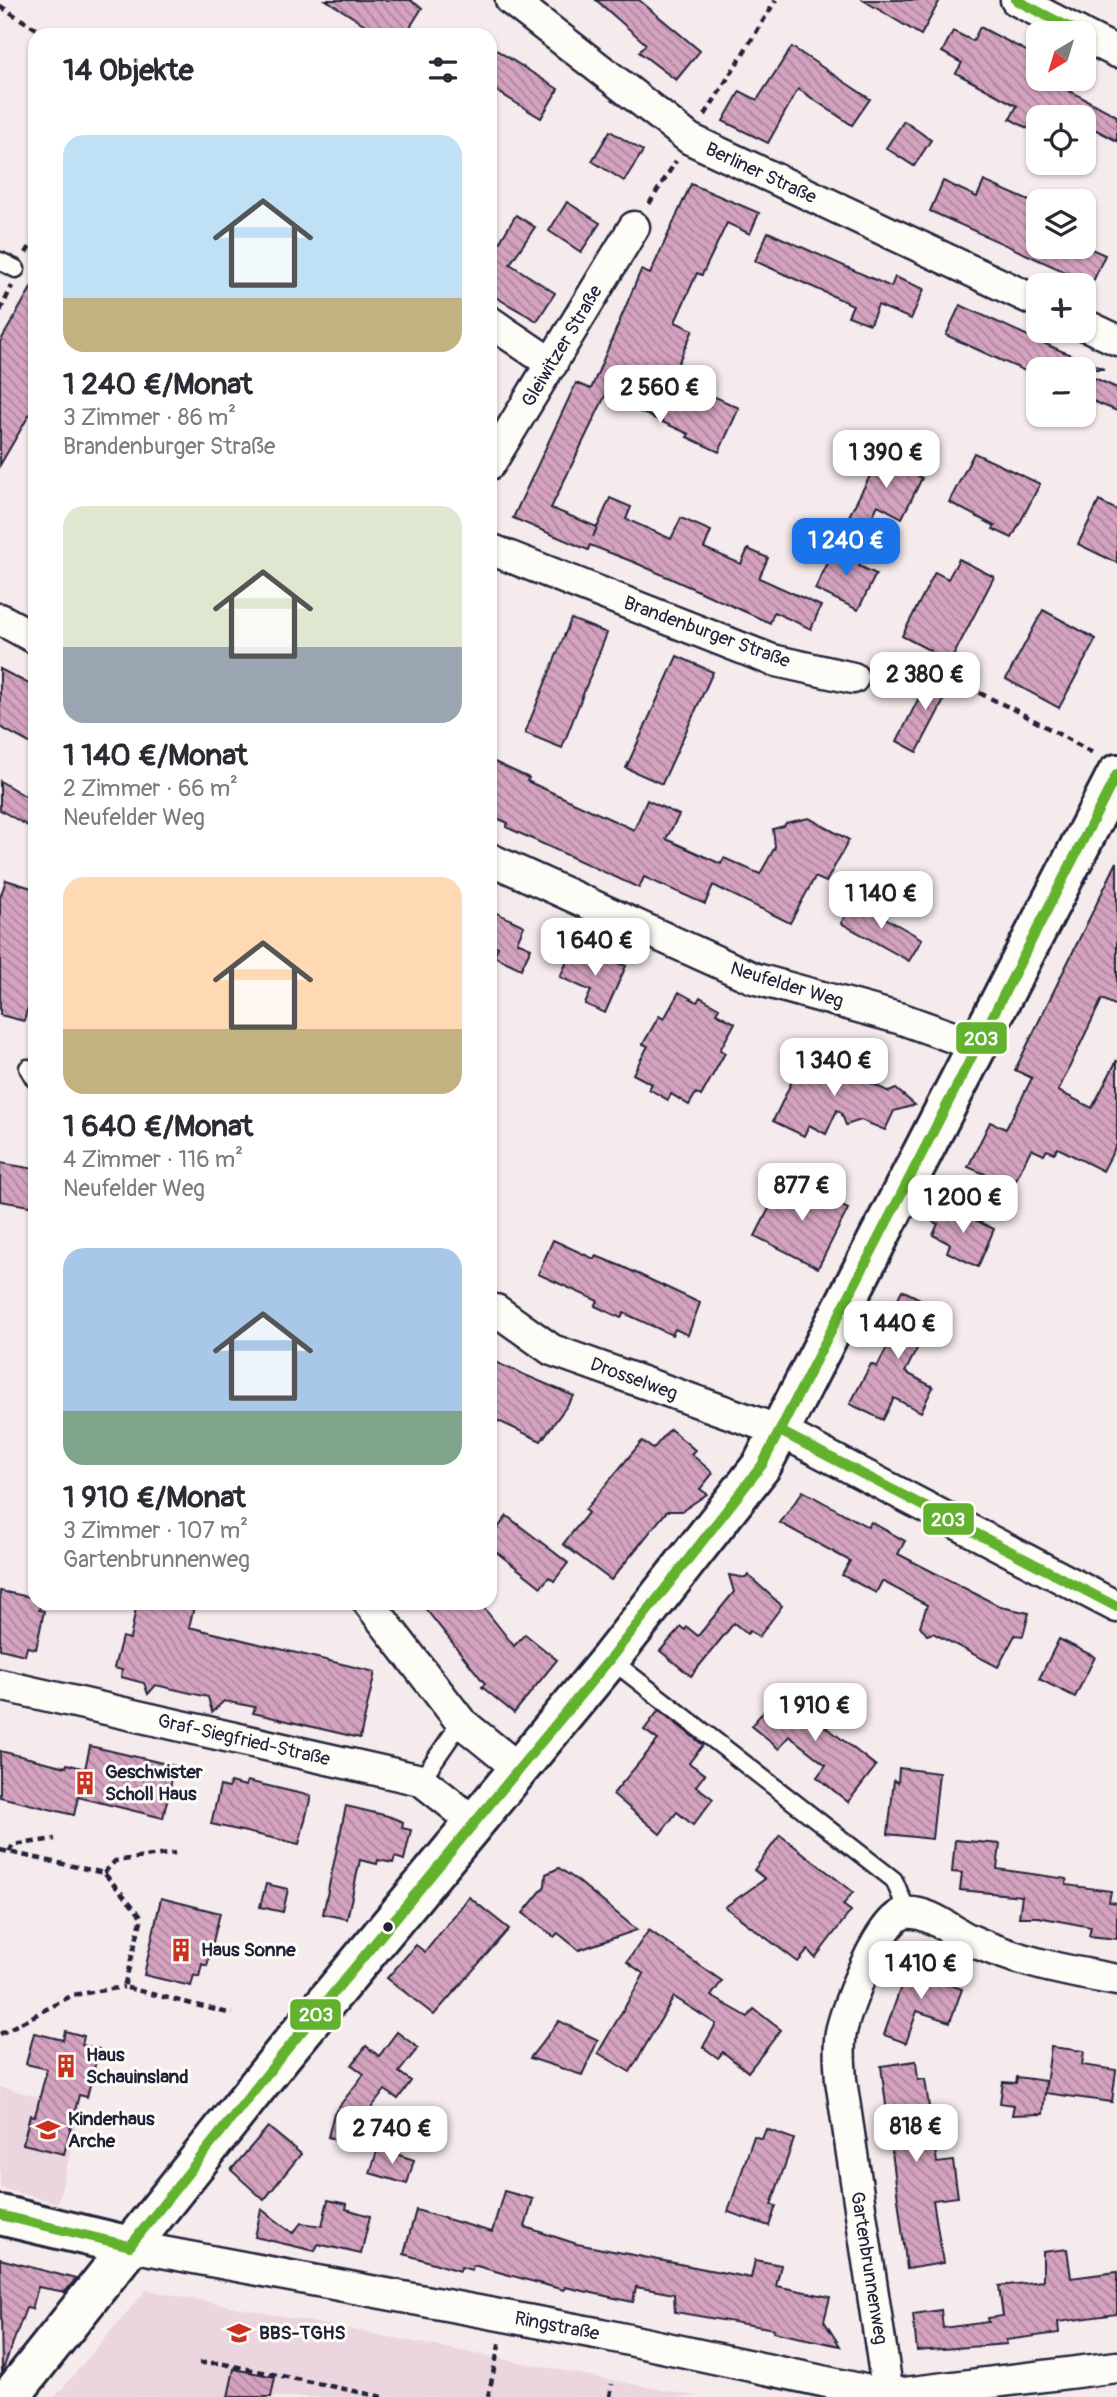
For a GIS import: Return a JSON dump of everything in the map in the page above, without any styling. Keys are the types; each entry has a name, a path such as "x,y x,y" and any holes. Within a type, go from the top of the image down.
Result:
{"street":[{"name":"Berliner Straße","path":"511,0 690,139 1026,297"},
{"path":"1016,0 1057,21"},
{"path":"1096,41 1117,52"},
{"name":"Gleiwitzer Straße","path":"497,453 634,228"},
{"path":"497,327 552,364"},
{"path":"1096,330 1117,340"},
{"name":"Brandenburger Straße","path":"497,552 772,660 853,678"},
{"path":"0,619 28,634"},
{"path":"10,2397 474,1822 610,1659 762,1465 975,1045 1106,764"},
{"name":"Neufelder Weg","path":"497,862 753,978 902,1019 975,1045"},
{"name":"Drosselweg","path":"497,1311 552,1350 780,1431 1117,1607"},
{"path":"374,1610 461,1722 519,1769"},
{"name":"Graf-Siegfried-Straße","path":"0,1685 421,1780 474,1822"},
{"path":"908,1913 926,1917 968,1939 1017,1959 1117,1980"},
{"name":"Gartenbrunnenweg","path":"888,2395 839,2052 841,2030 867,1961 897,1915 908,1913"},
{"name":"Ringstraße","path":"0,2215 130,2246 505,2316 888,2395 1117,2367"}],"lane":[{"path":"0,261 16,269"},
{"path":"610,1659 894,1880 908,1913"},
{"path":"421,1780 461,1722"}],"path":[{"path":"0,6 35,28"},
{"path":"853,678 925,667 1017,711 1106,764"},
{"path":"9,1852 13,1845 55,1839"},
{"path":"0,1850 104,1873 142,1917 124,1987"},
{"path":"104,1873 116,1861 175,1853"},
{"path":"0,2034 73,1995 124,1987 232,2014"},
{"path":"488,2397 505,2316"},
{"path":"199,2363 219,2363 383,2397"},
{"path":"610,2397 612,2384"}],"shaded area":[{"path":"0,2087 81,2108 58,2203 0,2188"},
{"name":"BBS-TGHS","path":"146,2290 699,2397 55,2397"}],"building":[{"path":"326,0 410,0 422,8 409,28 370,28"},
{"path":"596,0 639,0 700,51 676,80 639,52 646,44"},
{"path":"863,0 940,0 921,35"},
{"path":"980,27 1026,51 1026,91 1070,91 1117,116 1117,141 1096,130 1096,105 1026,105 1026,127 1010,119 1017,106 956,73 962,63 942,52 953,31 973,41"},
{"path":"792,47 870,99 852,125 798,89 768,143 723,121 740,91 757,100"},
{"path":"497,50 558,89 541,118 497,91"},
{"path":"904,121 931,140 914,166 886,148"},
{"path":"610,131 643,151 624,181 592,161"},
{"path":"943,181 977,197 984,181 1026,200 1026,254 930,211"},
{"path":"691,184 759,213 750,234 727,223 702,275 697,273 675,322 693,330 666,390 702,407 709,394 739,408 719,452 687,437 689,434 605,396 551,508 597,527 593,537 610,498 631,507 626,519 671,539 681,518 711,531 704,548 741,564 748,549 768,558 759,578 821,606 811,629 774,612 770,623 636,563 590,545 588,550 513,518 576,383 591,389 641,270 650,274"},
{"path":"567,202 600,223 581,252 549,231"},
{"path":"516,215 535,227 510,264 555,293 537,321 497,298 497,246"},
{"path":"768,232 891,287 895,277 924,289 911,319 878,305 870,324 848,316 853,305 755,261"},
{"path":"1096,251 1105,255 1096,275 1068,273 1037,259 1096,259"},
{"path":"28,293 28,417 0,465 0,342"},
{"path":"960,305 1026,335 1026,343 1044,343 1076,357 1026,357 1026,371 946,335"},
{"path":"1096,379 1117,388 1117,411 1096,402"},
{"path":"882,453 922,478 902,518 878,505 868,525 849,516"},
{"path":"974,453 1040,484 1012,538 949,502"},
{"path":"1099,501 1117,510 1117,563 1078,544"},
{"path":"837,544 864,556 859,566 876,574 858,610 815,589"},
{"path":"959,559 994,577 945,672 925,662 931,651 902,636 935,572 948,579"},
{"path":"1043,610 1096,639 1059,708 1006,679"},
{"path":"571,619 607,633 562,748 525,733"},
{"path":"677,656 713,672 662,784 626,768"},
{"path":"0,669 28,683 28,742 0,727"},
{"path":"932,672 953,683 917,752 897,741"},
{"path":"497,763 529,778 527,781 634,830 647,800 679,815 666,839 721,864 724,858 760,874 775,847 773,829 786,823 809,818 849,840 826,882 815,877 790,923 713,885 705,904 644,877 639,888 506,827 508,823 497,818"},
{"path":"0,781 28,798 28,826 0,810"},
{"path":"1117,862 1117,1006 1102,999 1058,1091 1092,1108 1117,1060 1117,1144 1103,1171 1058,1148 1054,1153 1047,1150 1044,1155 1031,1149 1013,1186 968,1167 990,1122 1006,1129 1032,1078 1015,1070"},
{"path":"6,880 28,887 28,1008 24,1021 0,1015 0,898"},
{"path":"854,900 922,939 909,961 841,923"},
{"path":"497,913 524,926 517,942 531,948 521,969 497,957"},
{"path":"585,949 626,966 605,1013 585,1004 591,991 560,977 569,957 579,961"},
{"path":"679,992 697,1002 700,997 719,1008 716,1013 735,1023 720,1050 725,1053 701,1096 696,1093 689,1105 671,1094 668,1100 649,1089 652,1084 633,1074 648,1046 643,1044 659,1016 664,1019"},
{"path":"806,1052 817,1056 826,1052 835,1057 839,1067 889,1092 896,1089 915,1105 894,1111 885,1130 861,1120 846,1125 841,1112 837,1110 826,1134 809,1125 804,1136 773,1121"},
{"path":"0,1163 28,1168 28,1206 0,1201"},
{"path":"785,1177 848,1209 818,1268 755,1236"},
{"path":"942,1204 994,1229 978,1267 947,1252 950,1244 933,1235 938,1224 933,1222"},
{"path":"553,1240 594,1259 596,1256 621,1266 700,1303 688,1335 675,1329 672,1335 624,1313 621,1318 595,1306 598,1301 538,1274"},
{"path":"902,1290 938,1308 905,1372 933,1387 921,1412 894,1398 883,1420 850,1404 871,1364 877,1367 895,1332 884,1326"},
{"path":"497,1363 574,1396 541,1441 497,1420"},
{"path":"670,1429 695,1450 691,1454 713,1473 700,1489 707,1494 682,1511 667,1511 611,1580 563,1544 588,1513 585,1510 642,1441 653,1449"},
{"path":"803,1491 868,1527 871,1522 905,1541 898,1554 1001,1607 1029,1613 1023,1636 1015,1635 998,1667 933,1633 927,1635 920,1626 927,1605 882,1581 876,1593 842,1575 850,1561 780,1523"},
{"path":"507,1516 568,1563 554,1581 549,1577 541,1587 497,1552 497,1529"},
{"path":"729,1575 746,1578 748,1575 782,1606 759,1637 750,1631 747,1634 734,1623 691,1676 660,1651 681,1627 685,1630 687,1627 698,1636 734,1592"},
{"path":"0,1591 28,1597 28,1610 44,1611 36,1649 27,1647 25,1655 0,1649"},
{"path":"136,1610 193,1610 189,1627 375,1672 360,1738 253,1713 255,1707 224,1701 212,1712 208,1697 156,1685 148,1694 144,1683 121,1677 122,1670 114,1668 122,1637 130,1639"},
{"path":"427,1610 486,1610 514,1646 525,1634 557,1660 514,1713 482,1687 485,1684"},
{"path":"1059,1639 1095,1657 1075,1697 1039,1679"},
{"path":"784,1687 811,1710 808,1713 876,1766 848,1802 817,1777 826,1765 789,1736 779,1749 751,1726"},
{"path":"659,1710 703,1745 689,1763 705,1774 696,1786 713,1799 693,1825 677,1812 660,1834 613,1794 658,1740 644,1730"},
{"name":"Geschwister Scholl Haus","path":"90,1746 175,1766 163,1818 78,1797 74,1815 0,1797 0,1751 85,1769"},
{"path":"899,1768 939,1773 932,1839 888,1834 894,1780 898,1783"},
{"path":"247,1781 311,1796 299,1844 211,1824 220,1786 229,1788 230,1782 246,1786"},
{"path":"346,1806 388,1816 403,1822 402,1828 411,1830 404,1860 395,1857 393,1863 378,1860 377,1864 360,1860 347,1919 323,1914"},
{"path":"780,1835 853,1892 843,1905 851,1911 815,1958 808,1950 798,1962 725,1907 765,1879 754,1870"},
{"path":"955,1840 1000,1844 997,1869 1067,1879 1066,1885 1111,1891 1109,1902 1117,1903 1117,1939 1089,1936 1091,1927 1038,1917 1019,1917 1022,1896 960,1890 962,1873 952,1872"},
{"path":"559,1868 637,1930 579,1950 558,1933 554,1937 523,1913 545,1886 546,1874"},
{"path":"266,1884 288,1889 283,1912 260,1907"},
{"path":"469,1897 509,1929 434,2015 387,1978 416,1945 425,1952"},
{"name":"Haus Sonne","path":"161,1898 220,1913 207,1966 202,1964 199,1977 194,1975 191,1986 144,1975"},
{"path":"649,1930 722,1981 711,1996 748,2017 754,2009 781,2030 748,2072 723,2052 718,2058 703,2047 716,2024 674,1997 630,2072 598,2053 644,1974 627,1962"},
{"path":"910,1961 932,1969 929,1978 962,1989 950,2022 917,2011 906,2043 884,2035"},
{"path":"559,2021 598,2040 582,2075 530,2058"},
{"name":"Haus Schauinsland","path":"65,2031 84,2036 82,2045 99,2049 87,2097 79,2095 64,2154 23,2144 30,2115 35,2116 47,2069 26,2064 34,2033 63,2040"},
{"path":"397,2032 418,2048 399,2072 411,2081 398,2099 385,2090 362,2120 355,2145 328,2137 334,2113 364,2074 352,2065 366,2046 379,2056"},
{"path":"1051,2047 1084,2051 1082,2065 1116,2070 1112,2102 1045,2093"},
{"path":"916,2061 918,2080 925,2079 937,2163 953,2161 958,2197 933,2200 943,2263 907,2269 881,2066"},
{"path":"1017,2077 1046,2081 1043,2114 1012,2115 1014,2105 1000,2103 1003,2082 1016,2083"},
{"path":"268,2127 301,2154 264,2200 231,2170"},
{"path":"766,2129 794,2139 771,2205 776,2206 769,2226 728,2212 754,2136 762,2139"},
{"path":"378,2148 414,2160 407,2184 370,2173"},
{"path":"504,2191 533,2199 525,2227 577,2244 751,2278 755,2260 781,2265 776,2286 830,2297 824,2321 840,2346 773,2332 774,2329 675,2312 674,2294 636,2287 633,2302 565,2287 564,2290 473,2265 472,2270 461,2267 460,2271 404,2254 416,2210 492,2232"},
{"path":"328,2200 347,2204 346,2209 370,2216 361,2254 318,2244 315,2251 255,2237 261,2209 293,2233 301,2223 322,2226"},
{"path":"1067,2249 1071,2278 1117,2272 1117,2314 1058,2322 1059,2333 1006,2340 1007,2344 917,2351 913,2314 941,2310 943,2328 989,2322 988,2318 1003,2316 999,2286 1043,2281 1043,2252"},
{"path":"0,2259 76,2279 65,2292 38,2287 32,2309 26,2308 2,2372"},
{"path":"234,2369 275,2377 271,2397 228,2397"}],"transit line":[{"name":"203","path":"1016,0 1057,21"},
{"name":"203","path":"130,2246 283,2054 610,1659 762,1465 1117,774"},
{"name":"203","path":"780,1431 1117,1607"},
{"name":"203","path":"0,2215 130,2246"}],"place":[{"name":"Geschwister Scholl Haus","path":"85,1783"},
{"name":"Haus Sonne","path":"181,1950"},
{"name":"Haus Schauinsland","path":"66,2066"},
{"name":"Kinderhaus Arche","path":"48,2130"},
{"name":"BBS-TGHS","path":"239,2333"}]}
